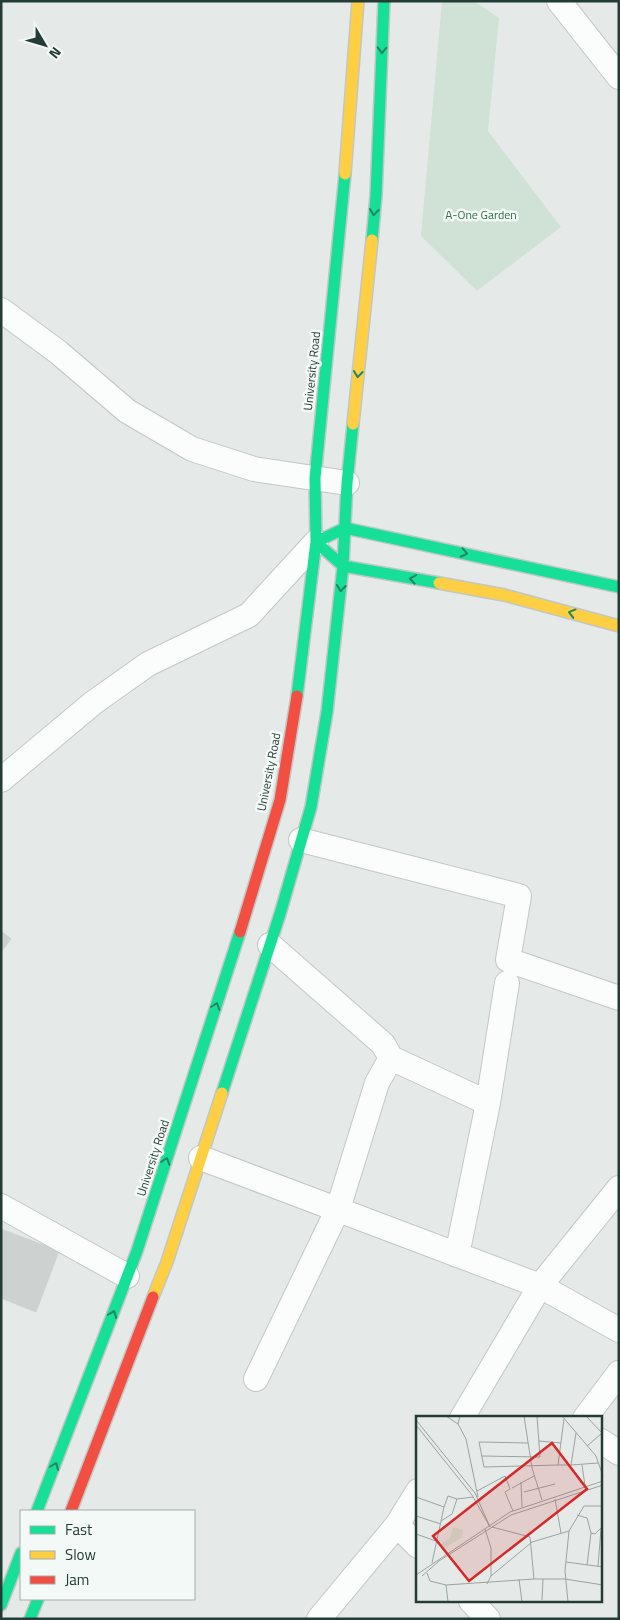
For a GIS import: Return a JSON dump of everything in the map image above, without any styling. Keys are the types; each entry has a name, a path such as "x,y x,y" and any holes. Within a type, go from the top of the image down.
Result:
{"street":[{"name":"University Road","path":"37,1510 137,1251 249,905 280,800 295,708 316,542 315,478 344,194 358,1"},
{"path":"71,1510 167,1262 270,945 311,806 326,712 343,566 347,484 376,196 384,1"},
{"path":"559,1 619,77"},
{"path":"1,310 58,352 126,411 192,448 254,469 347,484"},
{"path":"1,780 93,702 148,664 249,615 316,542 345,528 619,587"},
{"path":"316,542 343,566 504,595 619,626"},
{"path":"301,840 519,896 508,960 619,998"},
{"path":"270,945 383,1044 391,1058 488,1104"},
{"path":"458,1255 488,1104 507,982"},
{"path":"256,1379 338,1210 377,1083 391,1058"},
{"path":"201,1158 540,1286 619,1330"},
{"path":"463,1416 540,1286 619,1188"},
{"path":"1,1206 128,1276"},
{"path":"587,1416 619,1373"},
{"path":"602,1442 619,1453"},
{"path":"319,1619 397,1525 416,1494"},
{"path":"397,1525 416,1544"},
{"path":"1,1605 20,1555"},
{"path":"472,1602 488,1619"}],"green space":[{"name":"A-One Garden","path":"442,1 474,1 499,18 488,131 561,227 477,291 421,236"}],"building":[{"path":"1,931 11,939 1,952"},
{"path":"1,1229 59,1251 36,1312 1,1298"}],"traffic: fast":[{"path":"372,240 376,196 384,1"},
{"path":"297,696 316,542 315,478 345,174"},
{"path":"222,1093 280,914 311,807 327,712 343,566 347,483 353,424"},
{"path":"439,583 343,566 316,542 345,528 619,587"},
{"path":"37,1510 137,1251 240,932"},
{"path":"1,1605 20,1556"},
{"path":"30,1619 38,1600"}],"traffic: slow":[{"path":"345,174 358,1"},
{"path":"353,424 372,240"},
{"path":"439,583 504,595 619,626"},
{"path":"153,1297 167,1262 222,1093"}],"traffic: jam":[{"path":"240,932 280,800 297,696"},
{"path":"71,1510 153,1297"}]}
